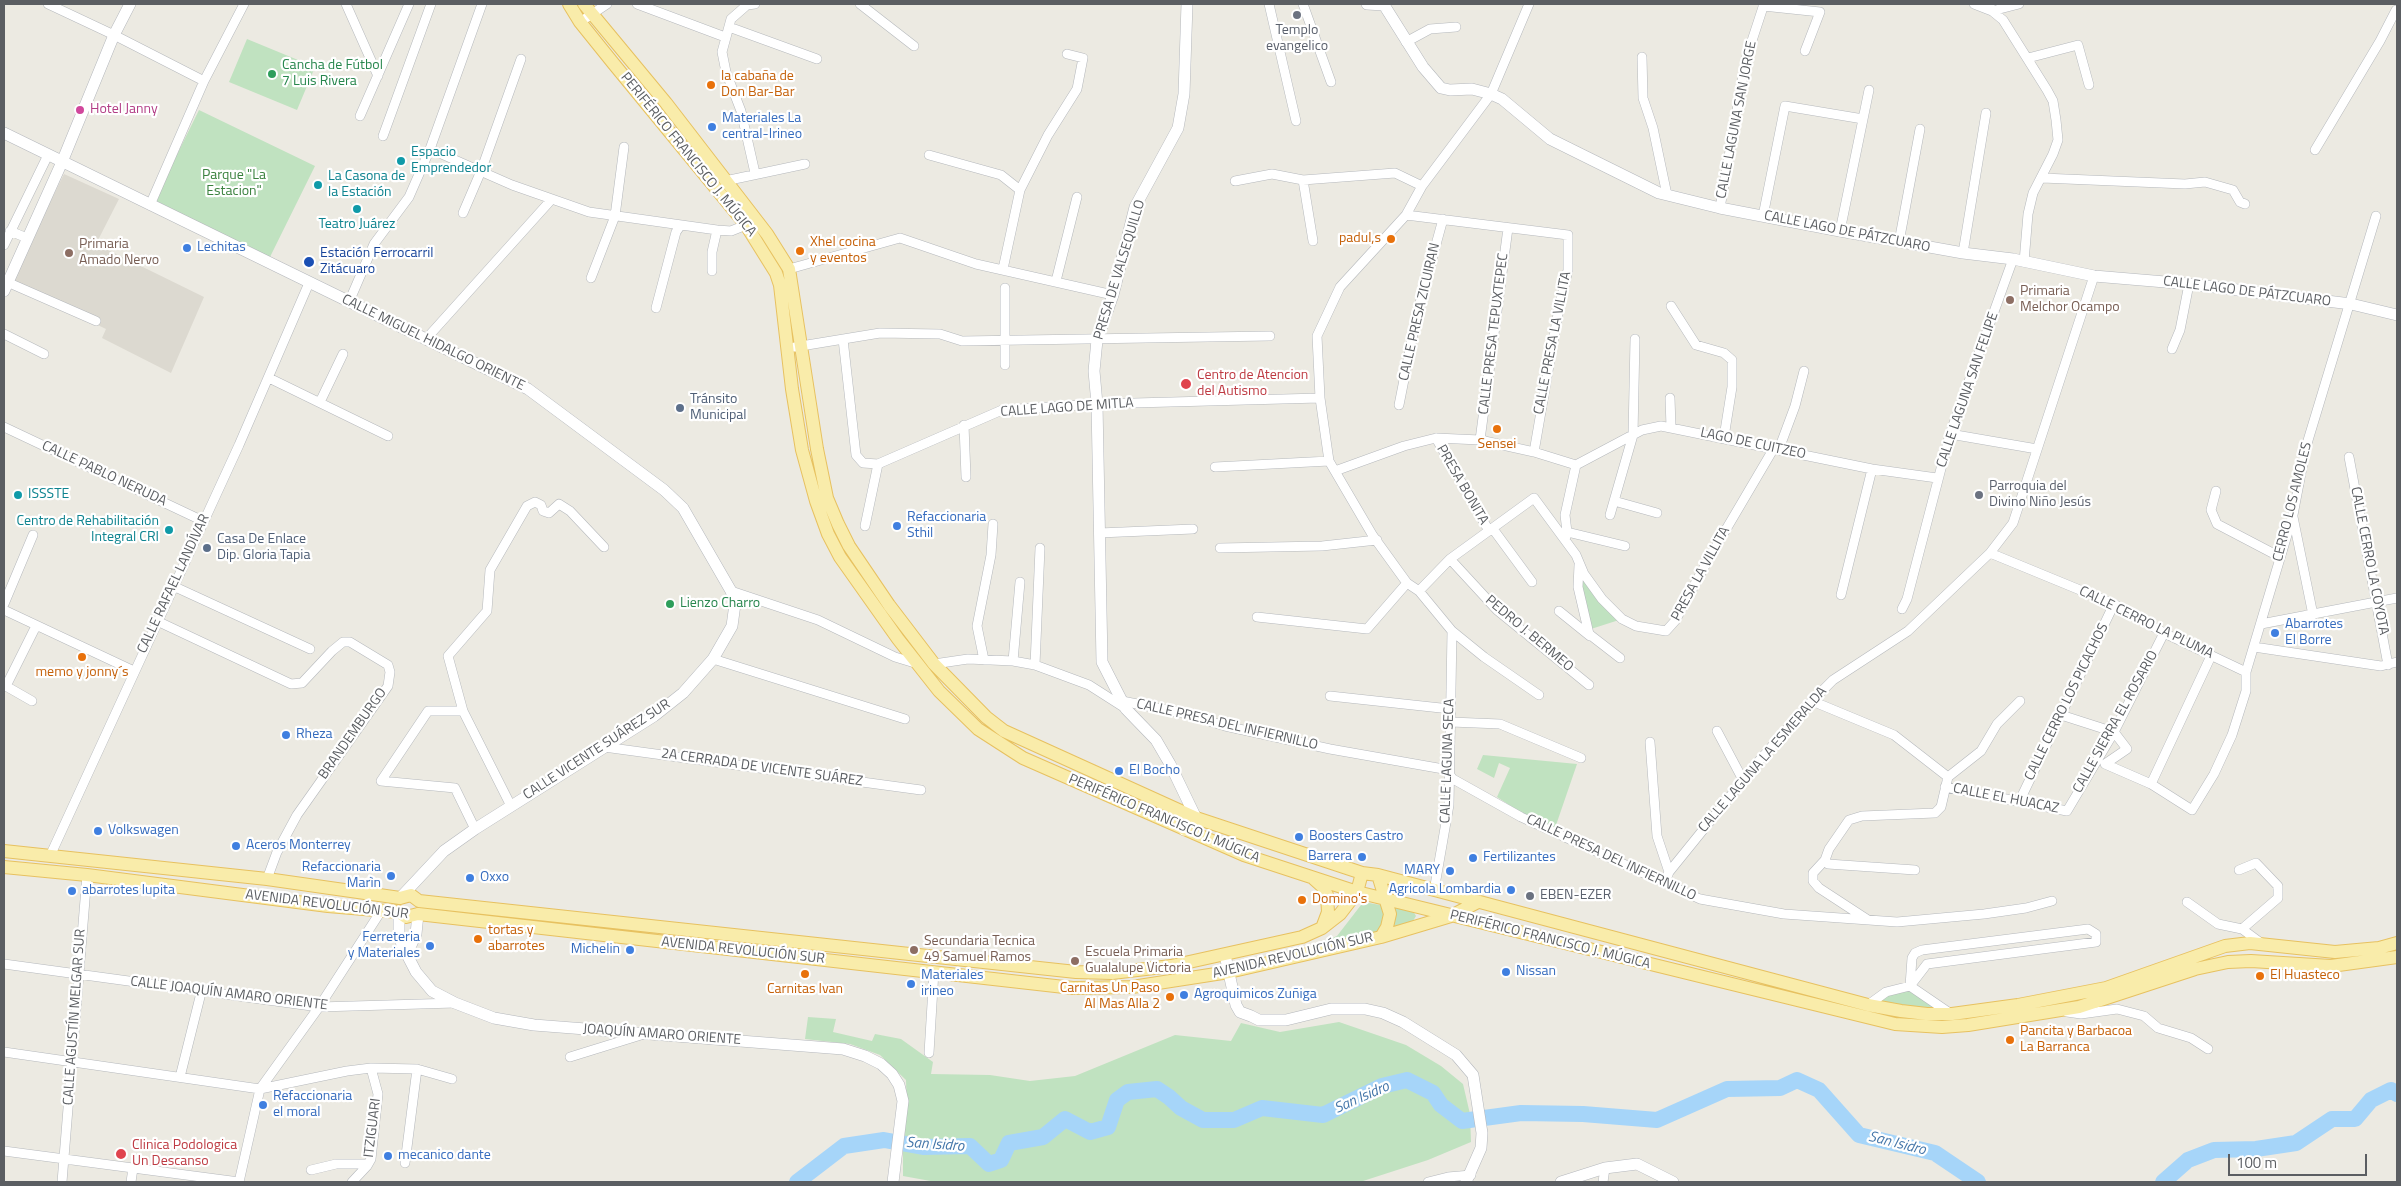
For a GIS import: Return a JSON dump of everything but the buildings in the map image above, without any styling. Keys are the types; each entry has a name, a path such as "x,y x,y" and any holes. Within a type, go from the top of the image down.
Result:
{"main road":[{"name":"PERIFÉRICO FRANCISCO J. MÚGICA","path":"569,4 580,22 759,242 780,285 794,347 806,388 827,498 849,546 889,606 934,664 986,718 1004,731 1196,818 1362,873 1378,875 1476,903 1868,1005 1926,1014 1952,1014 2018,1005 2106,988 2225,946 2250,943 2335,952 2379,948 2397,943"},
{"name":"PERIFÉRICO FRANCISCO J. MÚGICA","path":"588,9 666,102 767,234 789,269 794,347 792,389 802,450 816,501 828,534 856,580 918,664 958,711 978,729 1023,758 1244,855 1357,892 1895,1024 1942,1027 1968,1025 2059,1011 2121,995 2195,969 2228,962 2251,961 2331,966 2397,957"},
{"name":"AVENIDA REVOLUCIÓN SUR","path":"4,851 267,879 400,898 411,895 419,900 1076,972 1141,970 1225,955 1302,937 1322,928 1340,914 1357,892 1362,873"},
{"name":"AVENIDA REVOLUCIÓN SUR","path":"4,867 399,912 410,917 418,914 1073,988 1132,987 1228,972 1381,937 1451,916 1476,903"},
{"path":"1305,875 1318,881 1327,895 1328,912 1322,928"},
{"path":"1378,875 1390,914 1387,927 1381,937"},
{"path":"399,912 397,904 400,898"},
{"path":"418,914 419,900"}],"street":[{"path":"48,4 204,81"},
{"path":"96,321 6,286 62,162 114,35 130,4"},
{"path":"150,206 204,81 244,4"},
{"path":"346,4 378,76"},
{"path":"360,116 410,4"},
{"path":"382,136 431,4"},
{"path":"349,302 374,244 409,197 430,149 482,4"},
{"path":"580,22 588,9 607,4"},
{"path":"755,4 738,12 732,19 725,37 722,56 741,110 755,173"},
{"path":"860,4 914,46"},
{"name":"PRESA DE VALSEQUILLO","path":"1187,4 1184,94 1178,128 1135,207 1113,295 1097,340 1094,371 1102,662 1124,705 1156,740 1196,818"},
{"path":"1269,4 1296,121"},
{"path":"1303,4 1331,82"},
{"name":"CALLE LAGO DE PÁTZCUARO","path":"1368,4 1384,4 1406,42 1423,67 1441,88 1450,90 1472,89 1502,99 1550,139 1659,193 1720,208 1840,232 1964,253 2019,260 2094,276 2189,284 2351,304 2397,315"},
{"path":"1529,4 1491,94 1422,186 1406,215 1340,287 1317,336 1320,398 1329,461 1377,540 1407,582 1419,591 1452,631 1484,657 1539,695"},
{"path":"1974,4 1991,8 2019,4"},
{"path":"644,5 725,37"},
{"path":"1763,5 1820,12 1805,51"},
{"name":"CALLE LAGUNA SAN JORGE","path":"1720,208 1746,59 1763,5"},
{"name":"CALLE LAGUNA SAN FELIPE","path":"1902,609 1950,434 2019,260 2033,193 2042,178 2058,140 2053,101 2003,20 1991,8"},
{"path":"2315,150 2380,41 2394,8"},
{"path":"729,27 817,59"},
{"path":"1406,42 1430,29 1456,27"},
{"path":"2028,58 2078,45 2089,85"},
{"path":"1004,269 1020,190 1048,135 1077,89 1083,58 1067,54"},
{"path":"1642,57 1643,98 1652,128 1667,195"},
{"path":"463,213 481,171 521,59"},
{"path":"1840,232 1869,90"},
{"path":"1763,216 1785,106 1863,119"},
{"path":"1964,253 1986,113"},
{"path":"1898,242 1920,129"},
{"name":"CALLE MIGUEL HIDALGO ORIENTE","path":"4,133 309,284 528,389 664,490 683,508 731,591"},
{"path":"591,278 615,216 624,148"},
{"path":"430,149 551,200 589,212 717,230 731,231 746,225"},
{"path":"4,245 48,155"},
{"path":"929,155 1000,176 1020,190"},
{"path":"725,181 755,173 767,173 804,164"},
{"path":"1235,181 1272,174 1302,180 1395,173 1422,186"},
{"path":"2042,178 2185,184 2205,182 2233,190 2240,202 2246,204"},
{"path":"1302,180 1313,241"},
{"path":"1056,281 1077,197"},
{"path":"426,339 551,200"},
{"path":"1406,215 1508,228"},
{"name":"CERRO LOS AMOLES","path":"2151,784 2192,810 2214,774 2232,736 2246,691 2246,672 2293,515 2306,447 2351,304 2376,216"},
{"name":"CALLE PRESA ZICUIRAN","path":"1399,405 1417,314 1443,219"},
{"path":"656,308 676,232 681,225"},
{"name":"CALLE PRESA LA VILLITA","path":"1508,228 1568,235 1568,270 1559,308 1534,452"},
{"name":"CALLE PRESA TEPUXTEPEC","path":"1480,440 1508,228"},
{"path":"712,271 712,252 717,230"},
{"path":"10,231 27,238"},
{"path":"789,269 900,238 976,264 1113,295"},
{"name":"CALLE LAGUNA LA ESMERALDA","path":"1665,882 1669,872 1743,780 1812,701 1833,680 1908,631 1990,553 2014,523 2094,276"},
{"name":"CALLE RAFAEL LANDÍVAR","path":"50,856 269,378 309,284"},
{"path":"2172,349 2180,330 2189,284"},
{"path":"1005,288 1006,365"},
{"path":"1671,306 1696,345 1724,354 1732,360 1732,386 1724,437"},
{"path":"794,347 880,333 940,334 962,341 1270,336"},
{"path":"4,334 44,354"},
{"path":"1610,515 1633,435 1635,339"},
{"path":"843,340 856,455 863,463 878,464 865,526"},
{"path":"320,402 342,354"},
{"path":"1776,449 1795,406 1804,371"},
{"path":"269,378 388,436"},
{"name":"CALLE LAGO DE MITLA","path":"878,464 1002,410 1096,404 1320,398"},
{"path":"1670,398 1671,427"},
{"path":"964,425 966,477"},
{"name":"CALLE PABLO NERUDA","path":"4,427 203,521"},
{"name":"LAGO DE CUITZEO","path":"1576,465 1651,427 1671,427 1872,468 1938,478"},
{"path":"1950,434 2037,449"},
{"path":"1336,472 1404,446 1436,438 1480,440 1534,452 1576,465 1565,515 1566,536 1625,546"},
{"name":"PRESA BONITA","path":"1436,438 1491,530 1532,582"},
{"name":"PRESA LA VILLITA","path":"1491,530 1534,498 1566,536 1592,587 1622,619 1644,628 1666,631 1675,621 1776,449"},
{"name":"CALLE CERRO LA COYOTA","path":"2350,456 2378,602 2393,664"},
{"path":"1215,467 1329,461"},
{"path":"1841,595 1872,468"},
{"path":"2216,491 2211,510 2217,524 2280,557"},
{"path":"1614,501 1657,513"},
{"path":"511,806 463,711 448,656 487,611 490,570 527,506 535,502 540,505 543,511 549,513 559,504 570,511 604,547"},
{"path":"1544,511 1565,515"},
{"path":"2293,515 2313,615"},
{"path":"984,660 977,626 991,555 993,524"},
{"path":"1099,533 1193,529"},
{"path":"1419,591 1450,559 1491,530"},
{"path":"4,604 33,535"},
{"path":"1220,548 1322,546 1377,540"},
{"path":"1035,665 1040,548"},
{"name":"CALLE CERRO LA PLUMA","path":"1990,553 2114,604 2164,633 2246,672"},
{"name":"PEDRO J. BERMEO","path":"1450,559 1497,610 1589,685"},
{"path":"1578,560 1578,587 1591,637"},
{"path":"1013,661 1020,582"},
{"path":"1257,617 1367,629 1407,582"},
{"path":"173,586 310,649"},
{"path":"731,591 818,620 895,657 918,664"},
{"name":"CALLE VICENTE SUÁREZ SUR","path":"400,898 416,878 444,851 475,829 654,716 683,693 713,659 732,626 735,604 731,591"},
{"path":"2261,624 2397,598"},
{"name":"CALLE CERRO LOS PICACHOS","path":"2020,800 2114,604"},
{"path":"4,610 134,671"},
{"path":"1559,611 1620,658"},
{"name":"BRANDEMBURGO","path":"157,621 290,684 302,683 343,642 350,642 388,666 390,672 388,686 297,815 277,852 267,879"},
{"path":"32,701 5,686 36,626"},
{"name":"CALLE LAGUNA SECA","path":"1434,891 1445,834 1451,722 1452,631"},
{"name":"CALLE SIERRA EL ROSARIO","path":"2067,811 2114,732 2164,633"},
{"path":"2254,646 2393,664"},
{"path":"2061,715 2114,732 2127,749 2105,764 2151,784 2211,656"},
{"path":"713,659 905,719"},
{"name":"CALLE PRESA DEL INFIERNILLO","path":"934,664 968,659 1013,661 1035,665 1089,685 1124,705 1182,713 1225,726 1449,772 1454,779 1521,817 1700,899 1742,908 1784,914 1870,921 1915,920 1984,914 2026,908 2052,901"},
{"path":"1330,696 1450,709"},
{"path":"1812,701 1894,735 1948,776"},
{"path":"1870,921 1813,881 1813,874 1825,860 1849,820 1854,816 1935,813 1941,807 1948,776 1981,751 1997,724 2020,701"},
{"path":"463,711 428,712 381,781 455,788 475,829"},
{"path":"1451,722 1500,724 1581,758"},
{"path":"1717,731 1743,780"},
{"path":"1650,742 1657,836 1669,872"},
{"name":"2A CERRADA DE VICENTE SUÁREZ","path":"604,747 920,790"},
{"name":"CALLE EL HUACAZ","path":"1945,788 2020,800 2067,811"},
{"path":"1184,830 1196,818"},
{"path":"1825,860 1828,864 1915,870"},
{"path":"2239,870 2256,863 2278,886 2278,898 2242,929"},
{"name":"CALLE AGUSTÍN MELGAR SUR","path":"62,1182 87,875"},
{"path":"416,878 419,900"},
{"path":"2186,902 2218,924 2242,929 2263,945"},
{"path":"4,1151 239,1182 260,1089 319,1007 381,911"},
{"name":"JOAQUÍN AMARO ORIENTE","path":"399,912 399,934 407,954 416,972 432,991 455,1003 494,1018 517,1022 642,1034 843,1049 865,1056 881,1064 892,1074 899,1085 903,1101 903,1116 894,1179"},
{"path":"407,954 416,934 418,914"},
{"path":"1868,1005 1886,992 1910,986 1927,964 2096,942 2097,936 2091,929 2038,937 1964,944 1916,953 1912,958 1910,986"},
{"path":"2084,930 2084,943"},
{"path":"2038,937 2040,950"},
{"path":"1964,944 1966,958"},
{"path":"1225,955 1236,1005 1240,1012 1259,1020 1286,1020 1344,1008 1365,1008 1383,1013 1420,1032 1456,1055 1473,1075 1482,1133 1481,1148 1469,1179 1448,1177 1428,1182"},
{"name":"CALLE JOAQUÍN AMARO ORIENTE","path":"4,964 201,993 319,1007 455,1003"},
{"path":"929,1053 934,971"},
{"path":"1910,986 1952,1014"},
{"path":"180,1077 201,993"},
{"path":"2059,1011 2081,1014 2117,1009 2144,1016 2158,1028 2191,1038 2208,1049"},
{"path":"570,1057 642,1034"},
{"path":"4,1052 260,1089 347,1070 370,1068 417,1069 452,1079"},
{"name":"ITZIGUARI","path":"352,1182 371,1158 378,1094 370,1068"},
{"path":"405,1163 417,1069"},
{"path":"311,1170 336,1164 368,1164"},
{"path":"1561,1182 1604,1168 1637,1164 1661,1179 1674,1182"},
{"path":"132,1182 133,1168"},
{"path":"1603,1182 1604,1168"}],"shaded area":[{"name":"Primaria Amado Nervo","path":"64,174 119,199 96,244 204,297 171,373 102,338 106,329 10,283"}],"green space":[{"name":"Cancha de Fútbol 7 Luis Rivera","path":"247,39 315,67 297,110 229,82"},
{"name":"Parque \"La Estacion\"","path":"199,110 315,166 269,259 153,203"},
{"path":"1581,573 1619,620 1591,629 1581,591"},
{"path":"1483,755 1577,764 1555,828 1523,814 1497,797 1510,768 1499,763 1494,778 1477,769"},
{"path":"1369,903 1413,911 1416,916 1413,921 1389,931 1299,951 1337,936 1361,905"},
{"path":"1909,989 1942,1011 1875,1002 1898,991"},
{"path":"808,1017 836,1019 833,1032 872,1041 875,1034 901,1039 933,1062 931,1074 990,1075 1030,1081 1075,1076 1175,1035 1231,1041 1241,1023 1280,1032 1339,1022 1406,1045 1441,1066 1463,1084 1470,1114 1471,1142 1428,1160 1360,1182 936,1182 903,1176 903,1148 907,1112 906,1080 880,1055 850,1044 805,1039"}],"waterway":[{"name":"San Isidro","path":"797,1182 844,1146 884,1140 923,1147 970,1146 989,1164 1001,1160 1009,1143 1043,1137 1065,1119 1090,1132 1108,1127 1117,1100 1128,1092 1157,1089 1181,1108 1203,1120 1234,1120 1262,1108 1323,1115 1382,1086 1407,1080 1433,1093 1441,1105 1462,1121 1521,1113 1583,1114 1657,1120 1727,1089 1780,1088 1797,1080 1819,1090 1859,1135 1935,1153 1978,1182"},
{"name":"San Isidro","path":"2163,1182 2188,1160 2214,1150 2256,1149 2296,1143 2332,1119 2355,1119 2371,1100 2391,1090 2397,1094"}],"place":[{"name":"Templo evangelico","path":"1297,15"},
{"name":"Cancha de Fútbol 7 Luis Rivera","path":"272,74"},
{"name":"la cabaña de Don Bar-Bar","path":"711,85"},
{"name":"Hotel Janny","path":"80,110"},
{"name":"Materiales La central-Irineo","path":"712,127"},
{"name":"Espacio Emprendedor","path":"401,161"},
{"name":"La Casona de la Estación","path":"318,185"},
{"name":"Teatro Juárez","path":"357,209"},
{"name":"padul,s","path":"1391,239"},
{"name":"Lechitas","path":"187,248"},
{"name":"Xhel cocina y eventos","path":"800,251"},
{"name":"Primaria Amado Nervo","path":"69,253"},
{"name":"Estación Ferrocarril Zitácuaro","path":"309,262"},
{"name":"Primaria Melchor Ocampo","path":"2010,300"},
{"name":"Centro de Atencion del Autismo","path":"1186,384"},
{"name":"Tránsito Municipal","path":"680,408"},
{"name":"Sensei","path":"1497,429"},
{"name":"ISSSTE","path":"18,495"},
{"name":"Parroquia del Divino Niño Jesús","path":"1979,495"},
{"name":"Refaccionaria Sthil","path":"897,526"},
{"name":"Centro de Rehabilitación Integral CRI","path":"169,530"},
{"name":"Casa De Enlace Dip. Gloria Tapia","path":"207,548"},
{"name":"Lienzo Charro","path":"670,604"},
{"name":"Abarrotes El Borre","path":"2275,633"},
{"name":"memo y jonny´s","path":"82,657"},
{"name":"Rheza","path":"286,735"},
{"name":"El Bocho","path":"1119,771"},
{"name":"Volkswagen","path":"98,831"},
{"name":"Boosters Castro","path":"1299,837"},
{"name":"Aceros Monterrey","path":"236,846"},
{"name":"Barrera","path":"1362,857"},
{"name":"Fertilizantes","path":"1473,858"},
{"name":"MARY","path":"1450,871"},
{"name":"Refaccionaria Marìn","path":"391,876"},
{"name":"Oxxo","path":"470,878"},
{"name":"Agricola Lombardia","path":"1511,890"},
{"name":"abarrotes lupita","path":"72,891"},
{"name":"EBEN-EZER","path":"1530,896"},
{"name":"Domino's","path":"1302,900"},
{"name":"tortas y abarrotes","path":"478,939"},
{"name":"Ferreteria y Materiales","path":"430,946"},
{"name":"Michelin","path":"630,950"},
{"name":"Secundaria Tecnica 49 Samuel Ramos","path":"914,950"},
{"name":"Escuela Primaria Gualalupe Victoria","path":"1075,961"},
{"name":"Nissan","path":"1506,972"},
{"name":"Carnitas Ivan","path":"805,974"},
{"name":"El Huasteco","path":"2260,976"},
{"name":"Materiales irineo","path":"911,984"},
{"name":"Agroquimicos Zuñiga","path":"1184,995"},
{"name":"Carnitas Un Paso Al Mas Alla 2","path":"1170,997"},
{"name":"Pancita y Barbacoa La Barranca","path":"2010,1040"},
{"name":"Refaccionaria el moral","path":"263,1105"},
{"name":"Clinica Podologica Un Descanso","path":"121,1154"},
{"name":"mecanico dante","path":"388,1156"}]}
